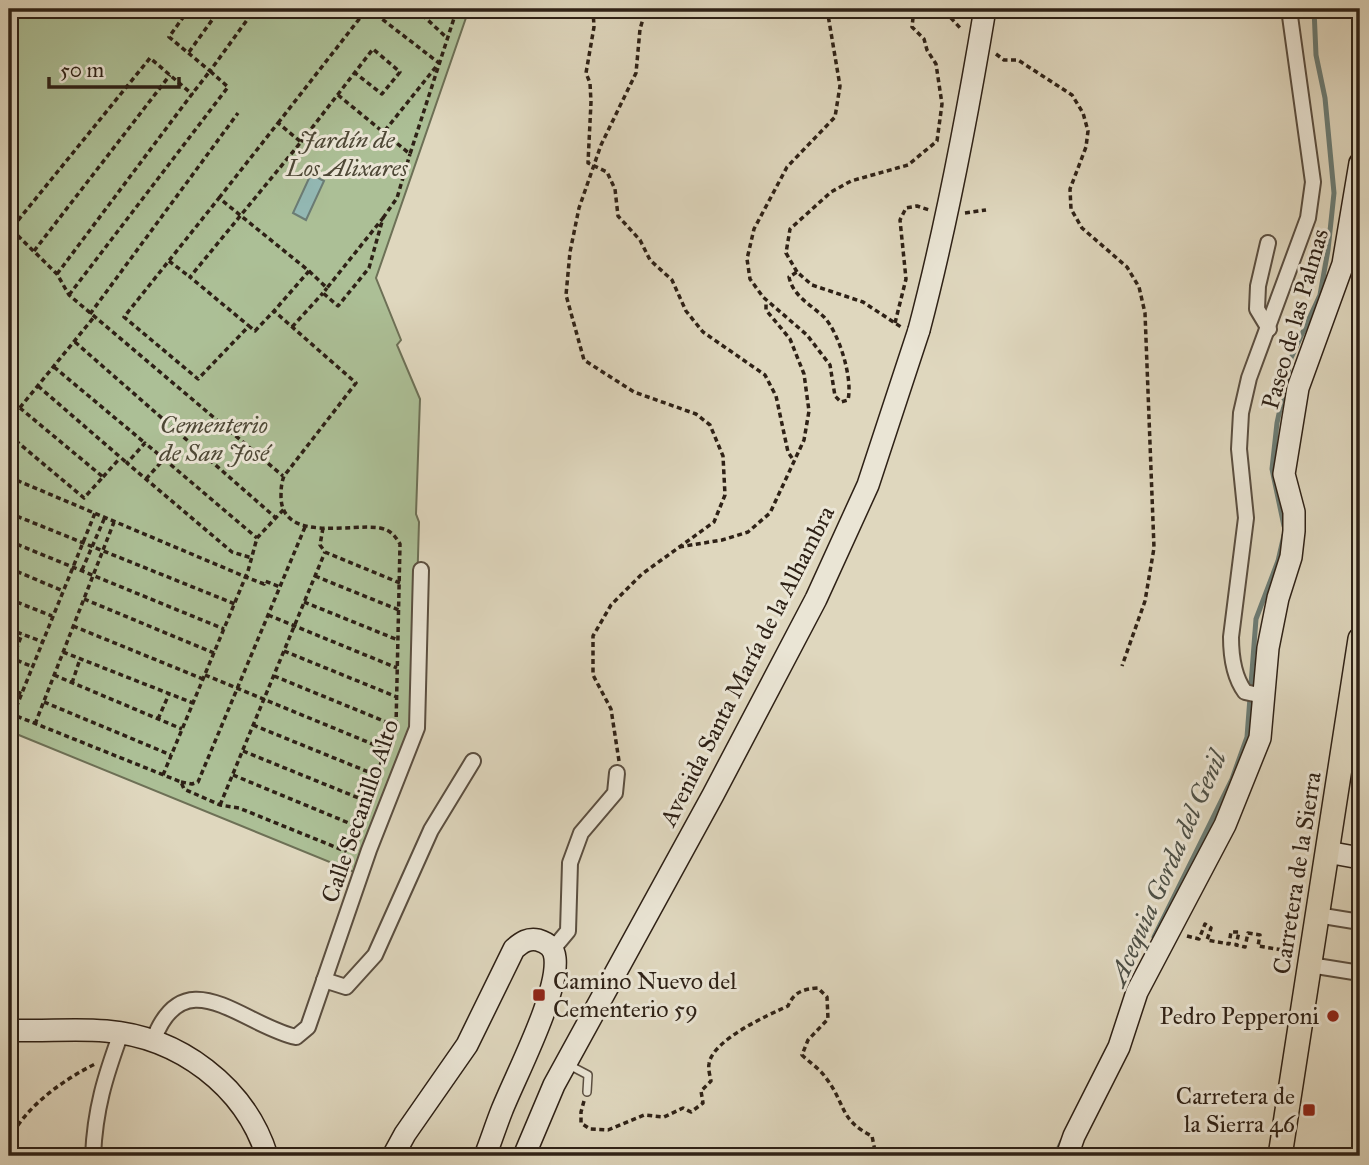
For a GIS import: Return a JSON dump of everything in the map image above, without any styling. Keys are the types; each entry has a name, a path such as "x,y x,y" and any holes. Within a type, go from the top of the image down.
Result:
{"main road":[{"name":"Carretera de la Sierra","path":"1280,1156 1360,639"}],"street":[{"name":"Avenida Santa María de la Alhambra","path":"524,1156 565,1063 713,795 817,599 868,485 918,334 950,200 985,9"},
{"name":"Paseo de las Palmas","path":"1254,694 1240,686 1231,654 1246,517 1240,449 1241,412 1249,378 1308,218 1312,182 1289,9"},
{"name":"Paseo de las Palmas","path":"1067,1156 1074,1136 1119,1047 1137,992 1226,825 1261,738 1254,694 1291,557 1294,512 1284,474 1298,388 1343,264 1360,163"},
{"name":"Paseo de las Palmas","path":"1268,243 1258,286 1258,309 1269,329"},
{"name":"Calle Secanillo Alto","path":"153,1041 169,1009 184,1000 201,999 221,1005 276,1032 296,1037 308,1027 369,850 416,728 421,570"},
{"path":"324,980 346,987 375,955 431,830 473,761"},
{"path":"553,949 568,931 570,863 581,832 615,793 617,773"},
{"path":"1327,852 1360,858"},
{"path":"1317,915 1360,922"},
{"path":"393,1156 405,1134 467,1045 514,949 522,942 532,939 545,942 553,949 555,960 549,995 485,1156"},
{"path":"1310,965 1360,973"},
{"path":"9,1030 121,1033 153,1041 189,1058 218,1079 234,1096 253,1122 267,1156"},
{"path":"93,1156 100,1092 121,1033"}],"lane":[{"path":"565,1063 588,1075 587,1092"}],"path":[{"path":"9,19 17,9"},
{"path":"69,295 228,87 169,37 189,9"},
{"path":"188,53 220,9"},
{"path":"57,274 255,9"},
{"path":"249,326 198,379 124,317 368,9 439,63"},
{"path":"416,9 447,38"},
{"path":"292,327 323,293 397,198 457,9"},
{"path":"593,9 594,26 586,73 590,83 591,102 589,163 607,172 615,189 618,216 640,240 650,260 672,281 686,311 703,332 765,375 776,396 788,452 794,461"},
{"path":"617,773 620,758 611,709 593,676 593,636 611,605 642,574 714,522 725,495 723,456 710,425 696,414 634,392 584,360 566,295 570,252 579,208 593,167 636,73 640,29 646,9"},
{"path":"797,272 789,277 792,289 827,320 846,360 851,388 848,400 841,402 835,396 830,365 807,335 766,299 750,279 747,259 754,229 788,167 835,117 840,86 827,9"},
{"path":"914,9 912,27 924,38 927,50 936,64 942,104 937,141 908,165 851,181 831,192 790,229 786,253 797,272 812,285 863,302 918,334"},
{"path":"951,9 951,18 965,33"},
{"path":"190,277 373,50 400,72 382,94 355,73"},
{"path":"991,51 1004,60 1018,60 1072,95 1083,113 1088,131 1086,148 1070,189 1070,209 1082,228 1127,267 1139,287 1145,313 1154,548 1145,601 1122,666"},
{"path":"192,94 150,58 11,229 57,274 69,295 284,476"},
{"path":"383,133 439,63"},
{"path":"34,251 170,75"},
{"path":"338,95 410,155"},
{"path":"9,421 75,342 238,113"},
{"path":"278,123 301,142"},
{"path":"219,198 327,288"},
{"path":"895,323 906,279 900,220 906,208 917,206 930,211"},
{"path":"965,213 986,210"},
{"path":"323,293 338,306 369,268 383,218"},
{"path":"169,261 256,331 309,271"},
{"path":"677,547 722,540 748,532 770,513 804,440 809,411 804,374 790,339 766,310 766,299"},
{"path":"181,782 184,789 220,805 239,808 345,851 396,726 400,544 393,532 380,528 305,527 290,519 282,506 281,483 284,476 356,383 274,311"},
{"path":"75,342 276,518"},
{"path":"54,366 257,538"},
{"path":"38,386 232,552 252,558"},
{"path":"20,408 103,477"},
{"path":"9,435 84,498 120,457"},
{"path":"127,463 145,443"},
{"path":"146,479 163,459"},
{"path":"9,477 246,577 280,587"},
{"path":"163,775 246,577 257,538 284,509"},
{"path":"9,513 235,604"},
{"path":"95,513 22,694 11,714 181,782 192,784 198,782 305,527"},
{"path":"82,571 105,517"},
{"path":"35,724 114,522"},
{"path":"323,527 320,545 325,552 374,569 400,583"},
{"path":"9,541 225,629"},
{"path":"220,805 325,552"},
{"path":"9,568 63,592"},
{"path":"315,576 399,610"},
{"path":"9,598 53,616"},
{"path":"84,599 215,653"},
{"path":"304,602 398,640"},
{"path":"268,615 397,668"},
{"path":"73,626 387,750"},
{"path":"9,629 43,642"},
{"path":"22,634 11,658 33,667"},
{"path":"284,651 397,697"},
{"path":"63,652 193,704"},
{"path":"72,682 80,659"},
{"path":"54,675 183,729"},
{"path":"274,676 396,726"},
{"path":"9,688 22,694"},
{"path":"158,719 169,694"},
{"path":"44,702 171,755"},
{"path":"253,725 376,775"},
{"path":"243,751 366,801"},
{"path":"233,775 356,826"},
{"path":"1193,938 1199,939 1205,924 1211,928 1207,940 1229,944 1231,932 1239,932 1236,945 1245,947 1248,933 1260,935 1258,947 1289,951"},
{"path":"587,1092 581,1111 581,1123 590,1129 608,1130 645,1115 664,1117 683,1108 691,1112 703,1103 701,1091 711,1081 709,1064 714,1052 732,1036 788,1006 793,996 804,989 818,988 827,997 828,1019 808,1040 802,1055 826,1078 835,1096 843,1104 848,1119 856,1128 872,1136 876,1156"},
{"path":"9,1140 13,1130 63,1082 101,1061"}],"green space":[{"name":"Cementerio de San José","path":"9,9 469,9 376,278 401,340 397,345 420,399 413,728 354,872 9,731"}],"water":[{"path":"311,174 324,181 306,220 293,213"}],"waterway":[{"name":"Acequia Gorda del Genil","path":"1284,526 1272,469 1277,423 1291,358 1320,295 1334,193 1325,98 1316,55 1314,9"},
{"name":"Acequia Gorda del Genil","path":"1154,937 1232,779 1247,737 1256,619 1278,561 1284,535"},
{"name":"Acequia Gorda del Genil","path":"1055,1156 1062,1141"}],"place":[{"name":"Camino Nuevo del Cementerio 59","path":"539,995"},
{"name":"Pedro Pepperoni","path":"1333,1016"},
{"name":"Carretera de la Sierra 46","path":"1309,1110"}],"park label":[{"name":"Jardín de Los Alixares","path":"347,154"}]}
